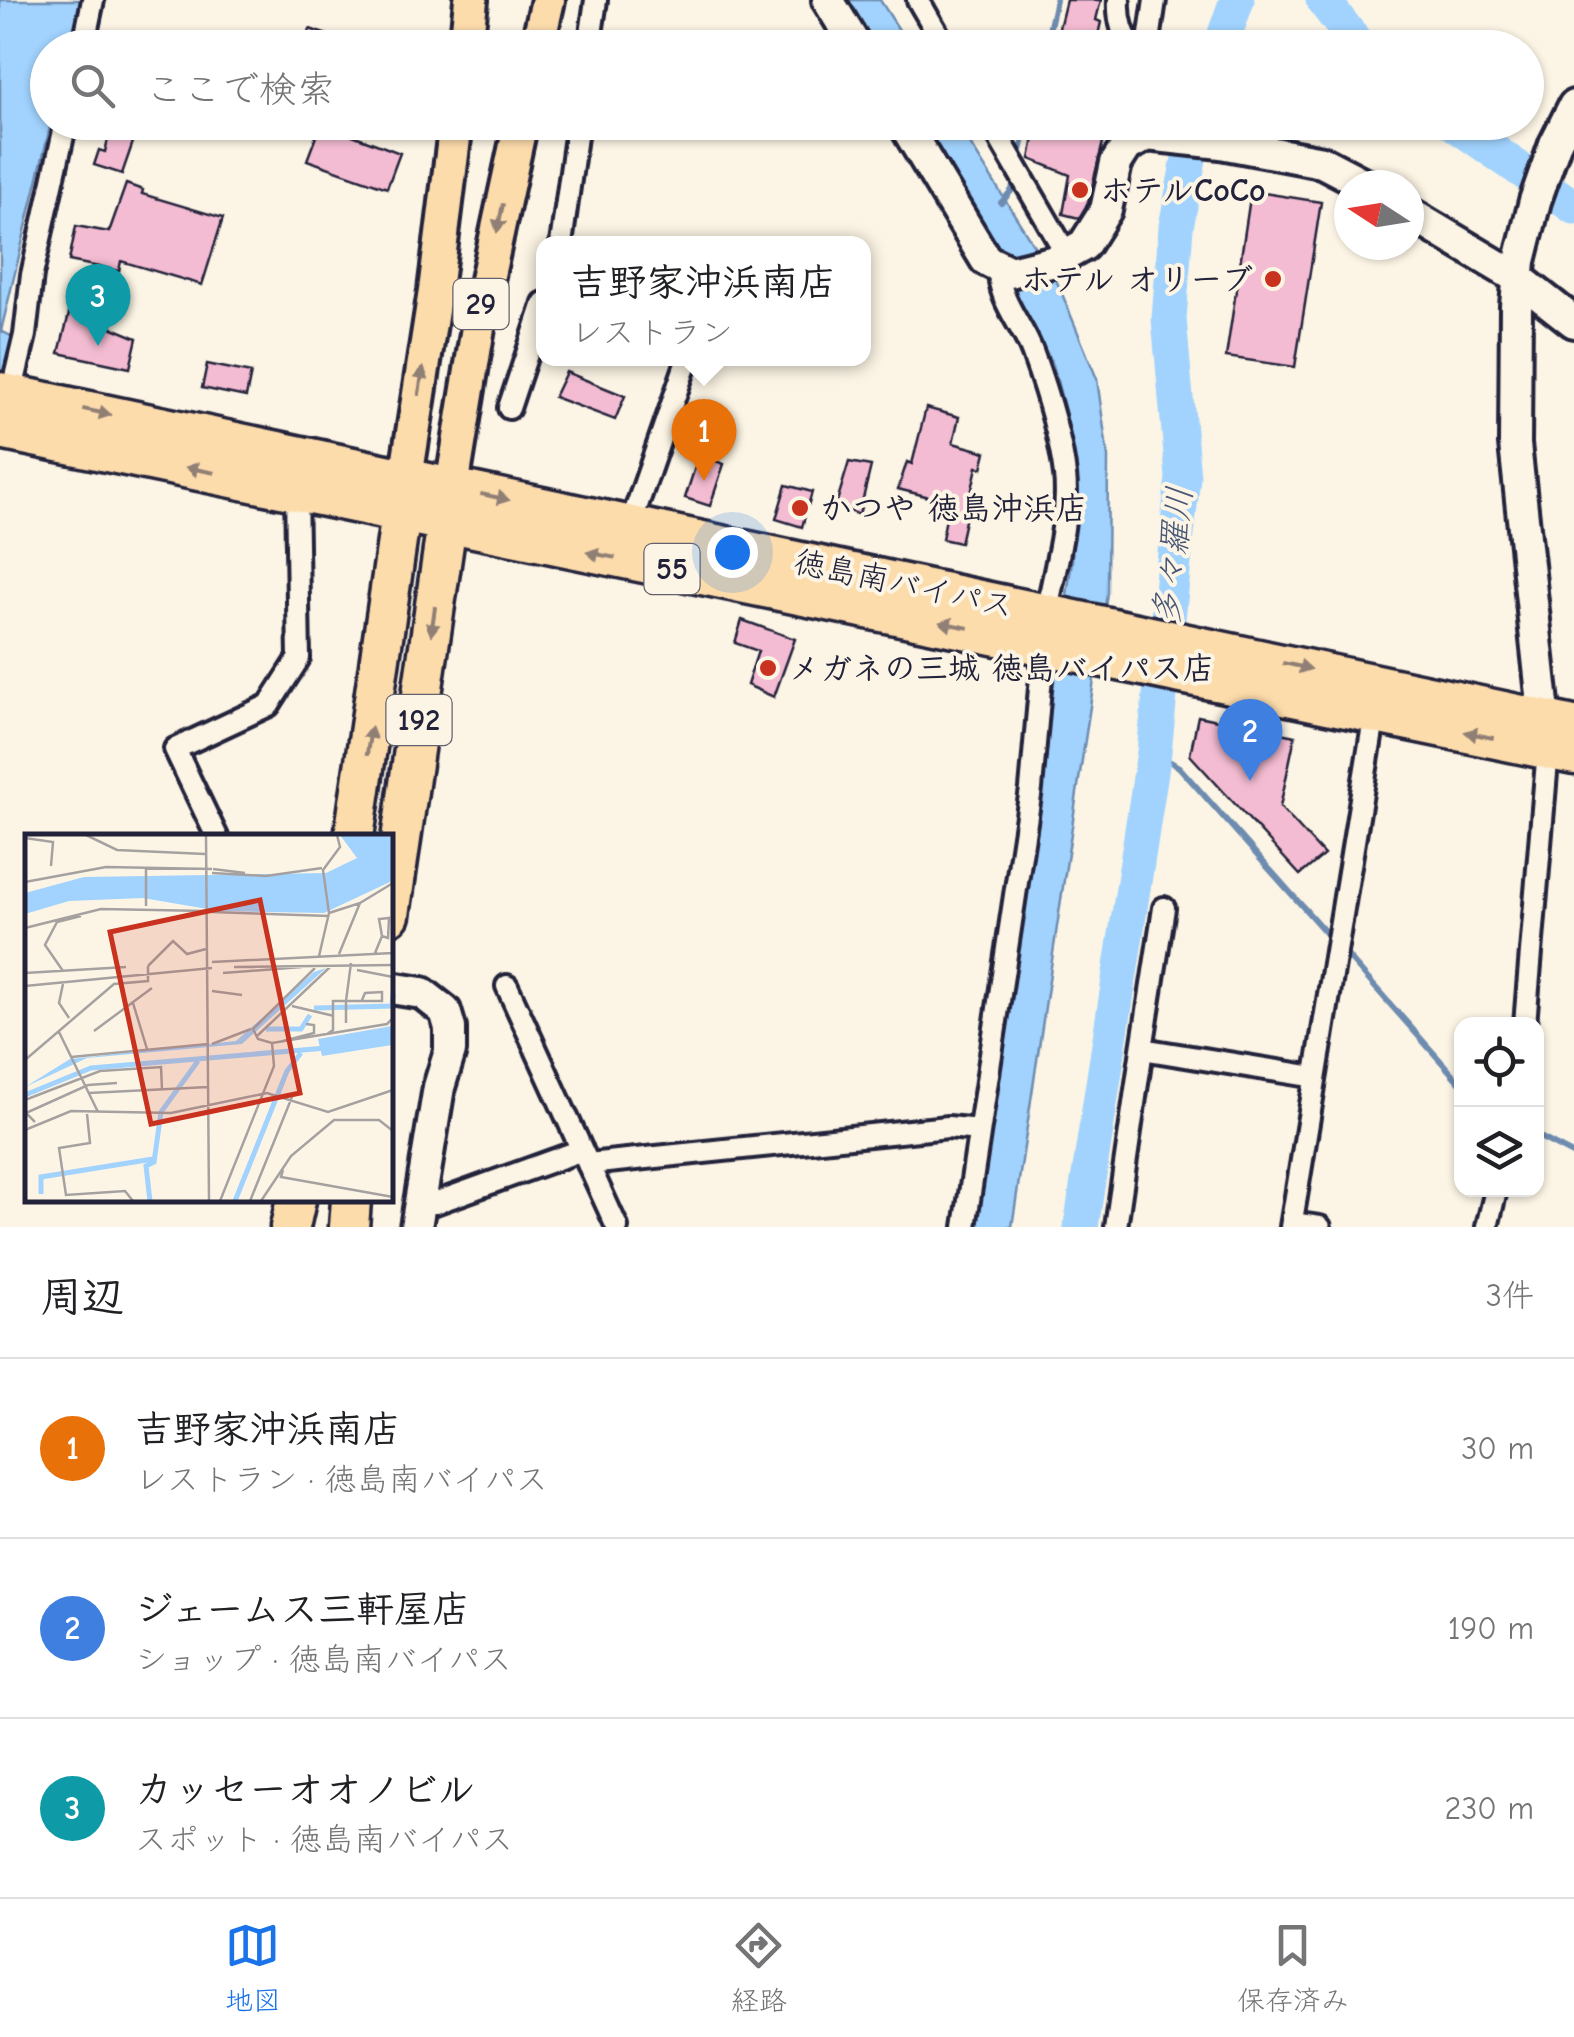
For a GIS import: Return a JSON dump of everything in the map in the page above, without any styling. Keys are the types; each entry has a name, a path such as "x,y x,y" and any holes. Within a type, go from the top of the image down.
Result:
{"highway":[{"name":"徳島南バイパス","path":"4,392 404,496 1560,737"},
{"name":"徳島南バイパス","path":"0,430 296,490 404,496"},
{"name":"192","path":"354,834 404,496"},
{"name":"徳島南バイパス","path":"450,506 630,526 1049,629"},
{"name":"192","path":"392,901 450,506"},
{"name":"徳島南バイパス","path":"1201,660 1375,713 1560,737"},
{"path":"290,1227 296,1202"},
{"path":"348,1227 351,1202"}],"main road":[{"path":"468,30 472,0"},
{"path":"542,30 548,0"},
{"name":"29","path":"404,496 454,140"},
{"name":"29","path":"450,506 482,304 517,140"}],"street":[{"path":"86,30 94,0"},
{"path":"592,30 596,0"},
{"path":"828,0 846,30"},
{"path":"918,0 936,30"},
{"path":"1119,0 1123,30"},
{"path":"1151,30 1155,0"},
{"path":"1525,1017 1560,737 1515,444 1519,269 1541,182 1574,106"},
{"path":"4,392 25,335 32,275 62,140"},
{"path":"562,236 575,140"},
{"path":"913,140 986,260 1004,270 1061,258 1093,236 1106,210 1116,163 1134,140"},
{"path":"999,140 1061,258"},
{"path":"1200,140 1322,162 1337,170"},
{"path":"1424,220 1519,269 1574,322"},
{"path":"965,1227 1031,789 1066,478 1052,412 1032,349 1002,295 1004,270"},
{"path":"509,408 536,328"},
{"path":"630,526 685,366"},
{"path":"216,834 175,749 269,705 300,658 296,490"},
{"path":"1320,1227 1292,1225 1375,713"},
{"path":"1116,1227 1164,908"},
{"path":"507,986 616,1227"},
{"path":"392,988 422,993 445,1011 450,1028 450,1051 439,1087 418,1214"},
{"path":"1142,1049 1315,1077"},
{"path":"418,1214 436,1203 585,1157 948,1127 979,1130"},
{"path":"1487,1227 1494,1197"}],"water":[{"path":"0,0 81,0 74,30 30,30 30,140 47,140 1,331 13,337 0,380"},
{"path":"843,0 880,0 899,30 864,30"},
{"path":"930,140 968,140 1058,284 1097,379 1108,457 1107,593 1012,1227 973,1227 1072,561 1075,486 1066,415 1053,365 987,237"}],"building":[{"path":"1066,0 1101,0 1096,20 1101,22 1099,30 1058,30"},
{"path":"108,140 134,140 122,174 94,165 99,150 105,152"},
{"path":"315,140 366,140 400,153 387,188 307,160"},
{"name":"ホテルCoCo","path":"1034,140 1104,140 1088,203 1079,218 1063,214 1070,175 1030,159"},
{"path":"126,184 143,190 142,194 223,218 202,285 121,261 119,271 69,261 76,226 109,232"},
{"name":"ホテル オリーブ","path":"1251,191 1321,202 1295,367 1226,357"},
{"path":"70,310 137,338 130,368 59,353"},
{"path":"207,364 251,373 246,397 202,388"},
{"path":"566,372 625,396 615,420 554,397"},
{"path":"926,408 959,417 953,443 986,452 982,468 977,467 960,543 942,539 949,502 898,489 907,462 912,464"},
{"path":"699,455 724,464 710,506 685,498"},
{"path":"849,462 871,466 859,515 836,505"},
{"path":"786,485 812,492 802,527 776,519"},
{"name":"メガネの三城 徳島バイパス店","path":"742,620 795,639 774,697 747,685 758,651 735,643"},
{"path":"1198,716 1295,736 1280,807 1324,855 1300,875 1190,755"}],"waterway":[{"path":"1049,30 1056,0"},
{"name":"多々羅川","path":"1226,30 1237,0"},
{"path":"1323,0 1346,30"},
{"path":"1018,163 1024,140"},
{"name":"多々羅川","path":"1081,1227 1154,752 1183,477 1169,319 1176,227 1193,140"},
{"path":"1478,140 1574,207"},
{"path":"1001,203 1012,190 1015,175"},
{"path":"1154,752 1179,767 1334,942"},
{"path":"1343,951 1454,1076"},
{"path":"1544,1139 1574,1155"}],"place":[{"name":"ホテルCoCo","path":"1080,190"},
{"name":"ホテル オリーブ","path":"1273,279"},
{"name":"カッセーオオノビル","path":"98,346"},
{"name":"吉野家沖浜南店","path":"704,481"},
{"name":"かつや 徳島沖浜店","path":"800,508"},
{"name":"メガネの三城 徳島バイパス店","path":"768,668"},
{"name":"ジェームス三軒屋店","path":"1250,781"}]}
